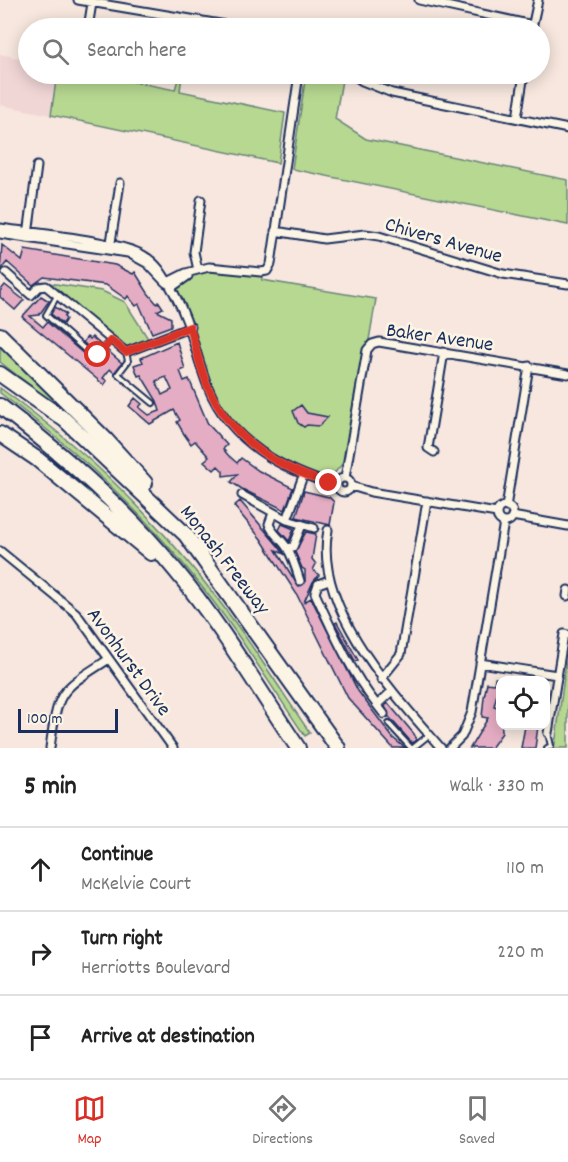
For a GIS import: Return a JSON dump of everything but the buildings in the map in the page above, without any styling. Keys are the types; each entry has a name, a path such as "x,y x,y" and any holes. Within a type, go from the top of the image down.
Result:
{"highway":[{"path":"0,335 106,440 171,511 186,535"},
{"name":"Monash Freeway","path":"0,374 65,420 186,535 338,748"},
{"path":"0,405 96,485 159,551 196,596 298,748"},
{"path":"0,434 64,480 137,541 196,596"}],"street":[{"path":"78,0 184,18"},
{"path":"418,0 436,2 497,18"},
{"path":"534,18 538,0"},
{"path":"90,18 92,3"},
{"path":"169,285 198,270 216,266 267,271 271,264 297,84"},
{"path":"370,84 392,93 568,129"},
{"path":"517,118 522,84"},
{"path":"28,234 37,166"},
{"path":"111,248 120,183"},
{"path":"198,270 194,252 201,200"},
{"path":"0,228 111,248 141,257 169,285 190,327 209,389 224,414 256,449 280,465 303,476 337,486 339,490 345,492 351,486"},
{"name":"Chivers Avenue","path":"275,231 324,239 365,234 380,236 503,274 568,284"},
{"path":"0,234 28,234"},
{"path":"6,273 31,295 42,285 126,352 190,327"},
{"name":"Baker Avenue","path":"345,478 369,345 379,342 568,374"},
{"path":"427,450 444,352"},
{"path":"506,507 529,366"},
{"path":"287,520 303,476"},
{"path":"337,486 339,480 345,478 351,486 497,513"},
{"path":"242,495 287,520 314,528"},
{"path":"381,678 401,654 427,501"},
{"path":"504,522 499,520 497,513 500,508 506,507 511,510 512,516"},
{"path":"273,513 269,524 281,544 287,548 300,581"},
{"path":"450,748 462,736 468,724 504,522 512,516 568,526"},
{"path":"287,548 293,547 298,541 302,525"},
{"path":"328,530 325,544 329,580 381,678 441,748"},
{"name":"Avonhurst Drive","path":"0,551 76,613 173,748"},
{"path":"329,580 318,584 315,593 363,688 384,714"},
{"path":"548,733 564,634 568,635"},
{"path":"50,748 60,696 67,688 109,659"},
{"path":"480,663 557,675"},
{"path":"377,705 392,691"}],"lane":[{"path":"58,296 46,315 91,355 94,357 98,355 111,340"},
{"path":"126,352 128,362 118,374 153,403"},
{"path":"389,724 412,748 429,734"},
{"path":"547,748 550,746 548,733"}],"shaded area":[{"path":"0,54 18,58 18,84 56,84 51,115 0,105"}],"green space":[{"path":"56,84 145,84 175,90 177,84 181,84 180,91 285,113 278,163 51,115"},
{"path":"305,84 341,84 335,119 366,139 568,180 568,225 292,169"},
{"path":"198,270 261,272 262,280 376,299 349,456 326,483 279,465 238,430 223,409 199,363 171,288"},
{"path":"49,283 102,291 125,302 149,340 127,348"},
{"path":"0,342 93,434 0,362"},
{"path":"0,388 83,454 159,529 233,619 310,733 305,736 227,620 176,555 105,481 0,393"},
{"path":"568,647 568,748 554,748 556,738"}],"route":[{"path":"98,355 111,340 126,352 190,327 209,389 224,414 239,432 256,449 280,465 303,476 329,483"}]}
